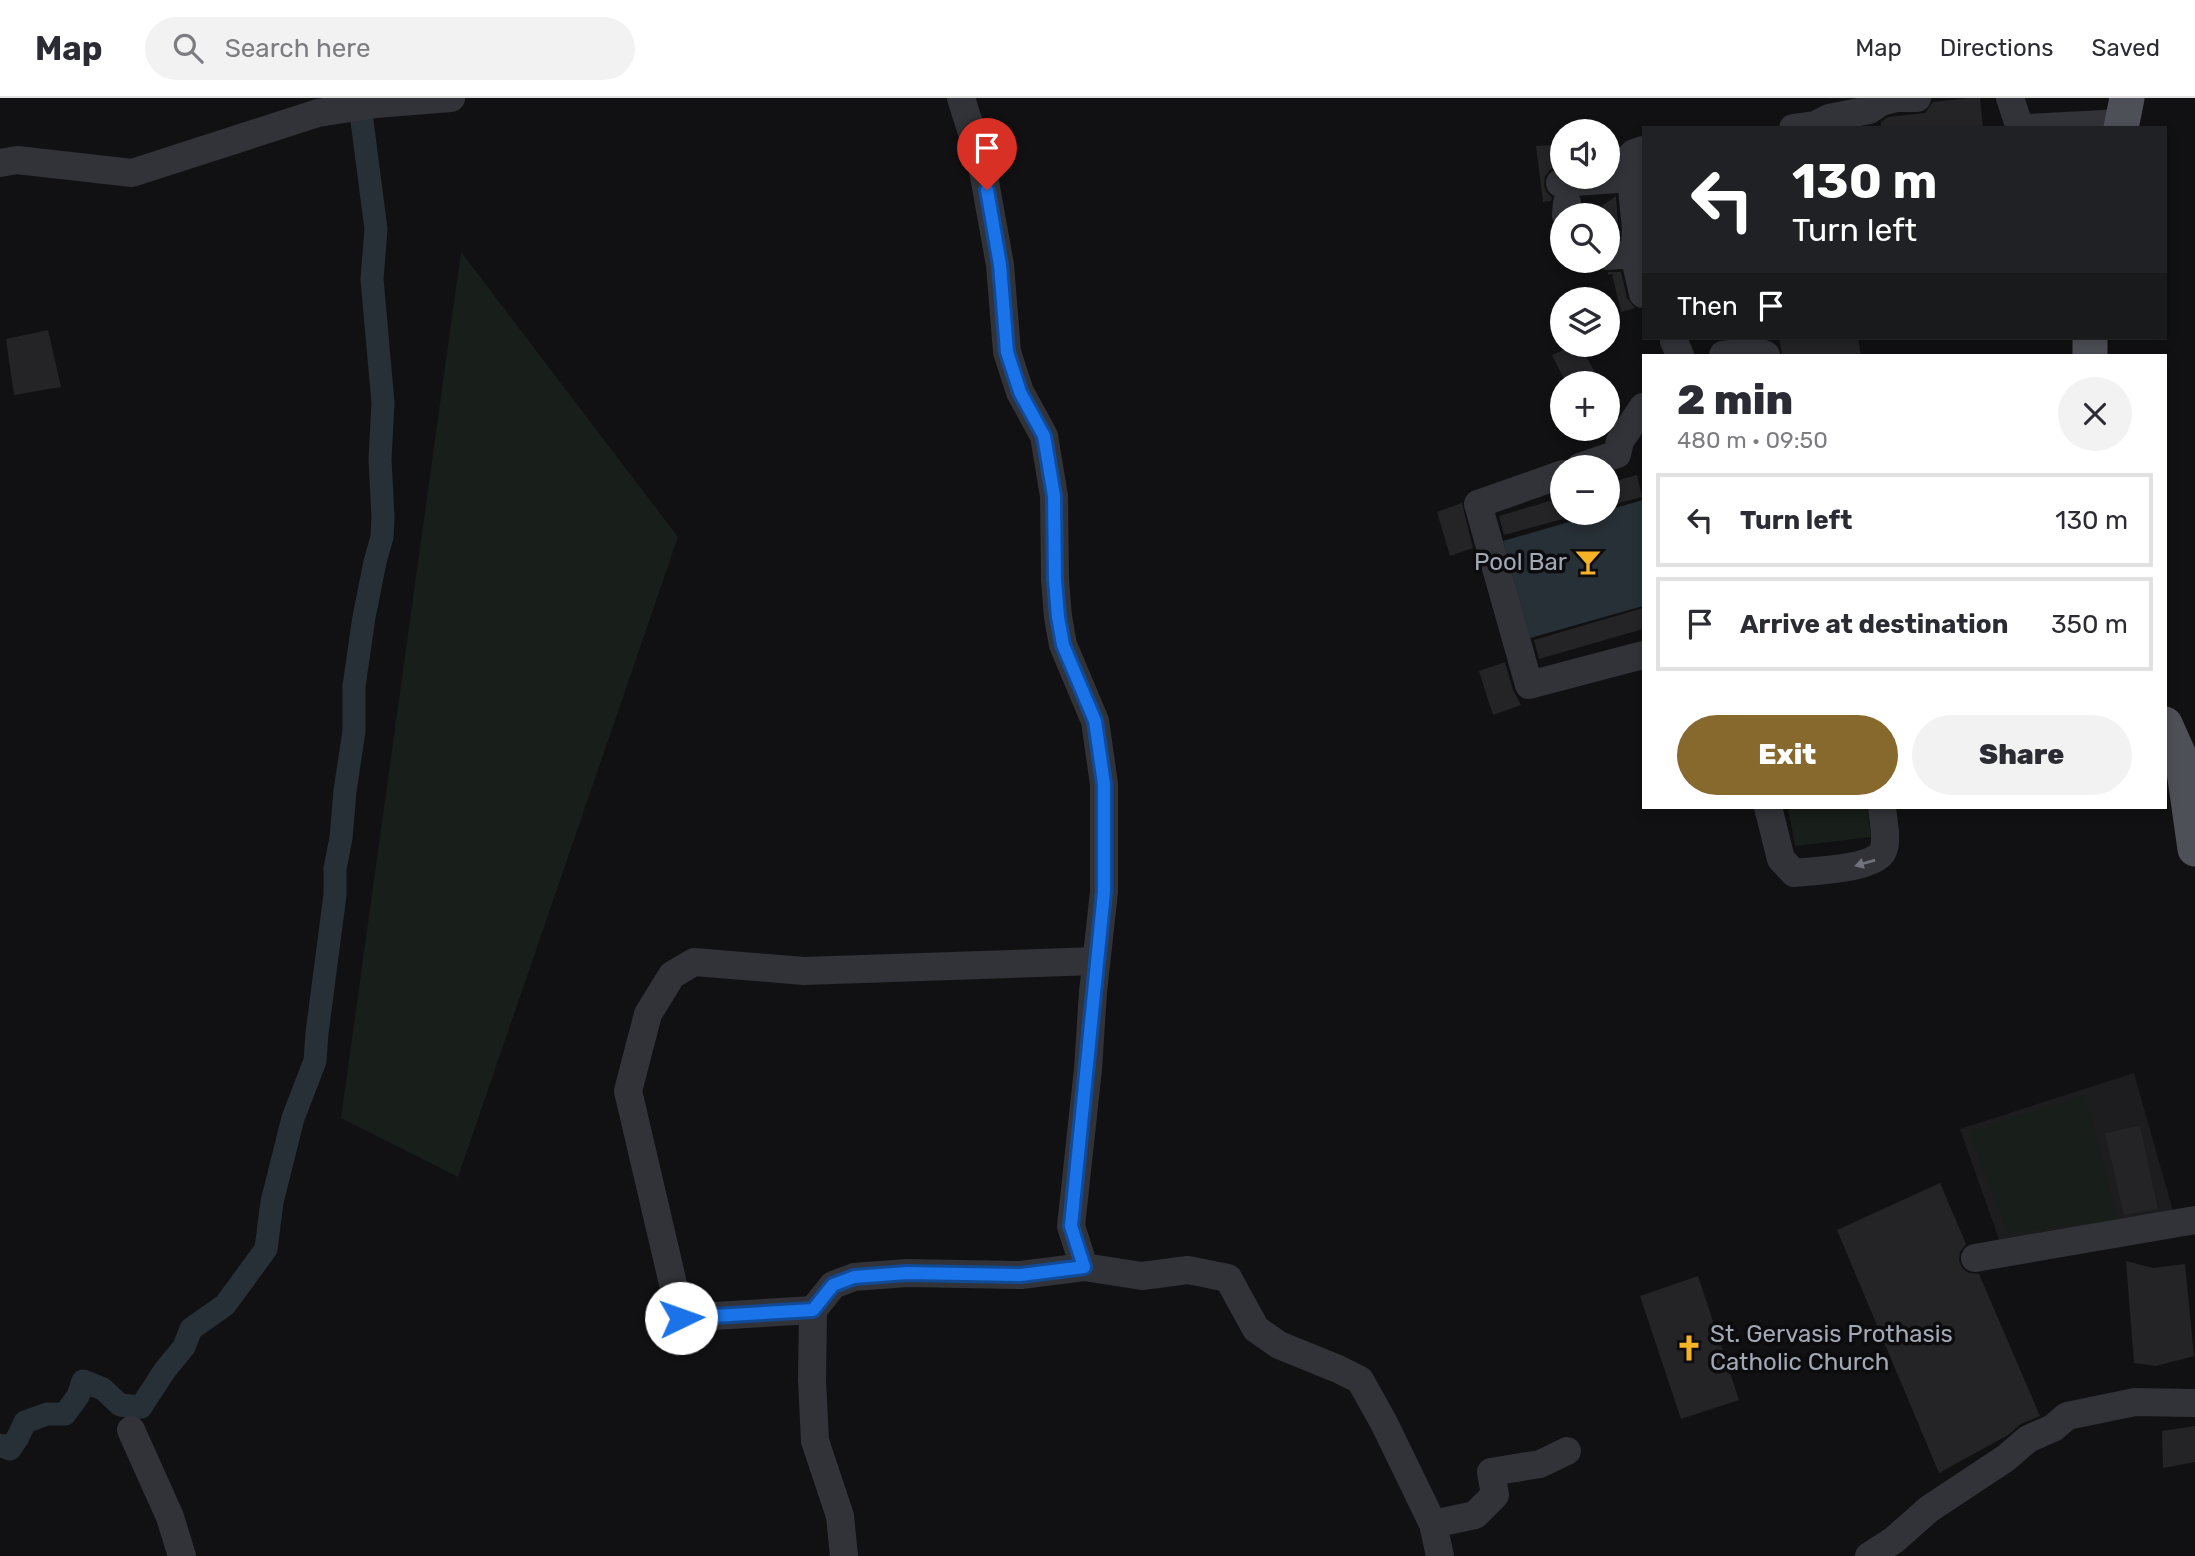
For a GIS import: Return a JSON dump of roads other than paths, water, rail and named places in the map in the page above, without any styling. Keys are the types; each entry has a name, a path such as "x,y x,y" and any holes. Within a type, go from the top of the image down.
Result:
{"main road":[{"path":"2167,728 2183,764 2195,849"}],"street":[{"path":"0,163 17,160 132,173 318,113 376,104 451,98"},
{"path":"961,98 982,165 1000,265 1007,352 1020,392 1044,436 1054,496 1058,617 1063,645 1095,721 1104,784 1104,892 1071,1226 1084,1267"},
{"path":"1808,126 1829,118 1868,110 1881,102 1897,98 1917,98"},
{"path":"2010,98 2018,122 2023,126"},
{"path":"2041,126 2123,116"},
{"path":"1642,150 1633,152 1629,158 1636,229 1621,255 1642,292"},
{"path":"1564,200 1631,178"},
{"path":"1728,354 1758,348"},
{"path":"1614,455 1617,454 1620,441 1642,408"},
{"path":"1550,479 1478,504 1529,685 1642,655"},
{"path":"1768,809 1781,859 1794,873 1849,867 1876,859 1883,854 1885,843 1882,809"},
{"path":"813,1310 681,1318 628,1091 648,1014 672,975 694,962 804,971 1096,961"},
{"path":"1975,1258 2195,1220"},
{"path":"844,1556 839,1516 815,1441 812,1380 813,1310 833,1285 854,1277 907,1273 1021,1275 1084,1267 1142,1276 1188,1270 1228,1278 1256,1329 1279,1345 1360,1380 1433,1524 1440,1556"},
{"path":"1869,1556 1894,1540 1939,1502 2006,1458 2028,1439 2053,1428 2067,1416 2134,1402 2195,1403"},
{"path":"131,1430 170,1517 182,1556"},
{"path":"1433,1524 1475,1515 1495,1495 1491,1472 1540,1464 1567,1451"}],"waterway":[{"path":"0,1445 10,1449 25,1422 47,1414 65,1414 78,1396 83,1381 103,1389 120,1405 141,1407 184,1347 191,1329 225,1305 266,1249 272,1202 293,1118 315,1061 335,895 335,869 354,731 354,686 364,617 382,537 380,459 383,403 372,279 376,229 359,98"}],"place":[{"name":"Pool Bar","path":"1588,562"},
{"name":"St. Gervasis Prothasis Catholic Church","path":"1689,1348"}]}
